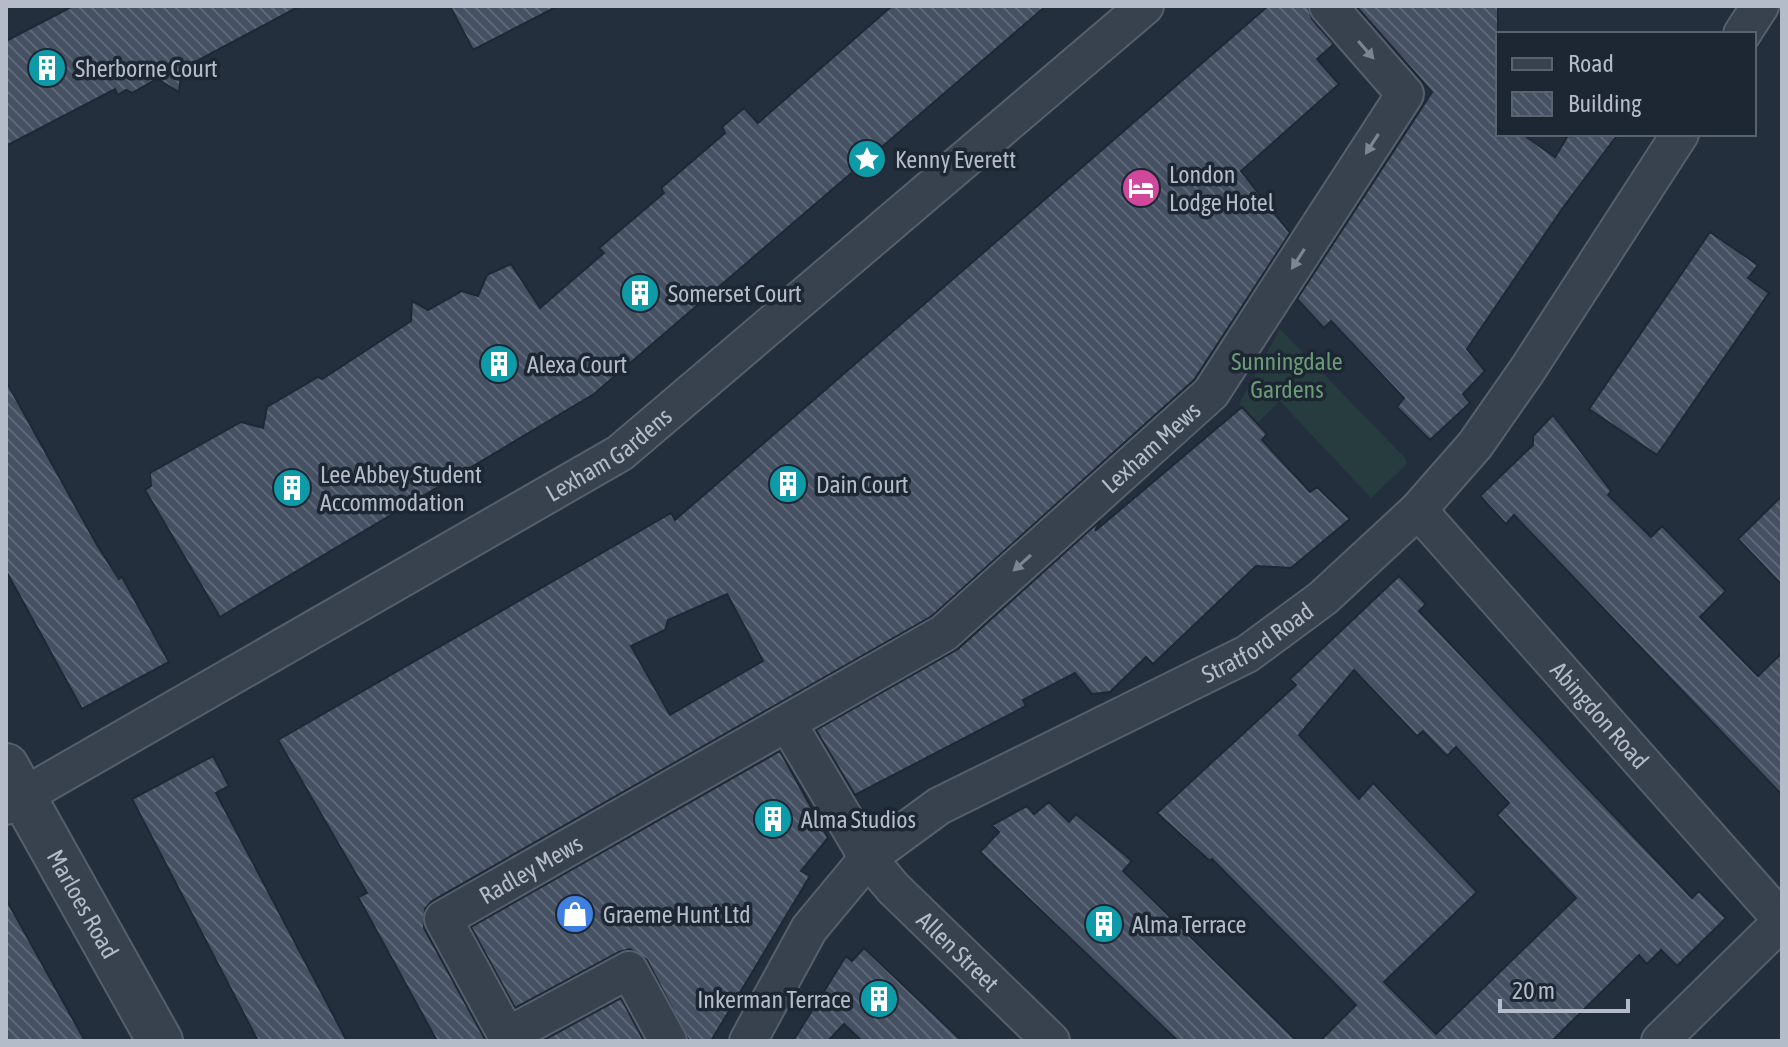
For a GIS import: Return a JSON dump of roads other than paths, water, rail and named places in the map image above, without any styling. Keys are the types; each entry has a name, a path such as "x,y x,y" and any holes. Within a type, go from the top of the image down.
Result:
{"street":[{"name":"Lexham Gardens","path":"12,789 620,453 1145,6"},
{"name":"Lexham Mews","path":"788,724 944,633 1211,393 1405,94 1328,6"},
{"path":"1743,32 1760,6"},
{"name":"Stratford Road","path":"748,1041 809,929 868,858 939,806 1247,654 1323,598 1418,510 1475,445 1528,369 1679,136"},
{"name":"Abingdon Road","path":"1418,510 1782,920"},
{"path":"788,724 868,858"},
{"name":"Radley Mews","path":"668,1041 629,970 507,1036 443,919 788,724"},
{"name":"Marloes Road","path":"12,789 160,1041"},
{"name":"Allen Street","path":"868,858 893,888 1051,1041"},
{"path":"1660,1041 1782,920"}],"place":[{"name":"Sherborne Court","path":"47,68"},
{"name":"Kenny Everett","path":"867,159"},
{"name":"London Lodge Hotel","path":"1141,188"},
{"name":"Somerset Court","path":"640,293"},
{"name":"Alexa Court","path":"499,364"},
{"name":"Dain Court","path":"788,484"},
{"name":"Lee Abbey Student Accommodation","path":"292,488"},
{"name":"Alma Studios","path":"773,819"},
{"name":"Graeme Hunt Ltd","path":"575,914"},
{"name":"Alma Terrace","path":"1104,924"},
{"name":"Inkerman Terrace","path":"879,999"}],"park label":[{"name":"Sunningdale Gardens","path":"1287,375"}]}
